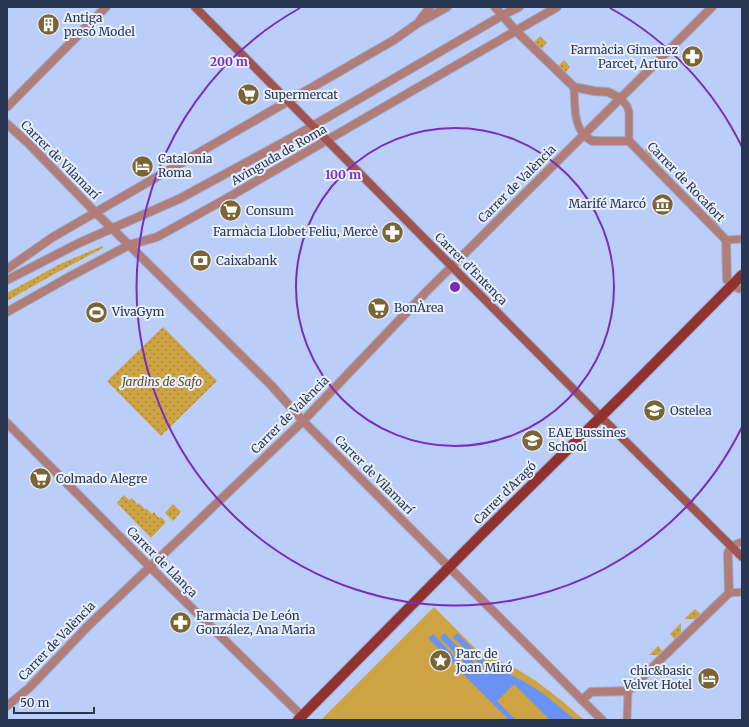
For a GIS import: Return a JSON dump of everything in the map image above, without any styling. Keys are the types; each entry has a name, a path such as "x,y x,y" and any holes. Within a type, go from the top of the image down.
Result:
{"main road":[{"name":"Carrer d'Entença","path":"195,7 742,557"},
{"name":"Carrer d'Aragó","path":"300,718 742,275"}],"street":[{"path":"7,107 106,7"},
{"path":"418,23 430,7"},
{"path":"7,269 53,237 394,40 418,23 446,7"},
{"path":"495,7 516,31 574,87 608,92 620,98"},
{"name":"Avinguda de Roma","path":"7,280 79,243 179,199 313,126 519,7"},
{"name":"Avinguda de Roma","path":"7,312 69,276 129,245 157,237 327,141 557,7"},
{"name":"Carrer de València","path":"7,706 29,688 88,626 303,421 452,266 712,7"},
{"path":"574,87 578,128 584,135"},
{"name":"Carrer de Rocafort","path":"620,98 627,106 629,112 629,142 726,240 727,280 732,285"},
{"name":"Carrer de Vilamarí","path":"7,124 32,147 112,229 271,385 303,421 602,720"},
{"name":"Carrer de Rocafort","path":"584,135 592,141 629,142"},
{"name":"Carrer de Rocafort","path":"726,240 742,238"},
{"path":"732,285 742,289"},
{"name":"Carrer de Llança","path":"7,423 300,718"},
{"path":"729,593 728,553 731,546 742,542"},
{"path":"582,700 591,692 628,691 729,593 742,592"},
{"path":"627,720 628,691"}],"green space":[{"path":"540,36 547,43 540,50 533,43"},
{"path":"564,60 570,67 564,74 557,67"},
{"path":"649,146 656,153 649,159 643,153"},
{"path":"716,213 722,220 716,226 710,220"},
{"path":"102,246 103,248 7,301 7,293 60,264"},
{"name":"Jardins de Safo","path":"163,327 217,381 161,436 107,381"},
{"path":"124,495 129,500 132,498 138,505 139,503 152,514 154,512 159,518 161,517 166,522 151,538 117,503"},
{"path":"173,504 181,512 173,521 165,513"},
{"name":"Parc de Joan Miró","path":"434,607 478,651 515,668 536,681 584,720 321,720"},
{"path":"695,609 702,615 698,619 684,619"},
{"path":"681,623 681,636 676,641 670,634"},
{"path":"658,646 664,653 662,655 649,655"}],"water":[{"path":"444,633 475,664 466,664 440,638"},
{"path":"457,633 488,664 480,664 453,637"},
{"path":"433,634 462,664 454,664 428,638"},
{"path":"457,668 499,669 544,694 575,720 550,720 514,684 497,701 516,720 509,720"}],"place":[{"name":"Antiga presó Model","path":"49,25"},
{"name":"Farmàcia Gimenez Parcet, Arturo","path":"693,57"},
{"name":"Supermercat","path":"248,95"},
{"name":"Catalonia Roma","path":"142,166"},
{"name":"Marifé Marcó","path":"662,204"},
{"name":"Consum","path":"230,211"},
{"name":"Farmàcia Llobet Feliu, Mercè","path":"393,232"},
{"name":"Caixabank","path":"200,261"},
{"name":"BonÀrea","path":"378,308"},
{"name":"VivaGym","path":"97,312"},
{"name":"Ostelea","path":"654,411"},
{"name":"EAE Bussines School","path":"532,440"},
{"name":"Colmado Alegre","path":"41,479"},
{"name":"Farmàcia De León González, Ana Maria","path":"181,623"},
{"name":"Parc de Joan Miró","path":"440,661"},
{"name":"chic&basic Velvet Hotel","path":"708,678"}]}
